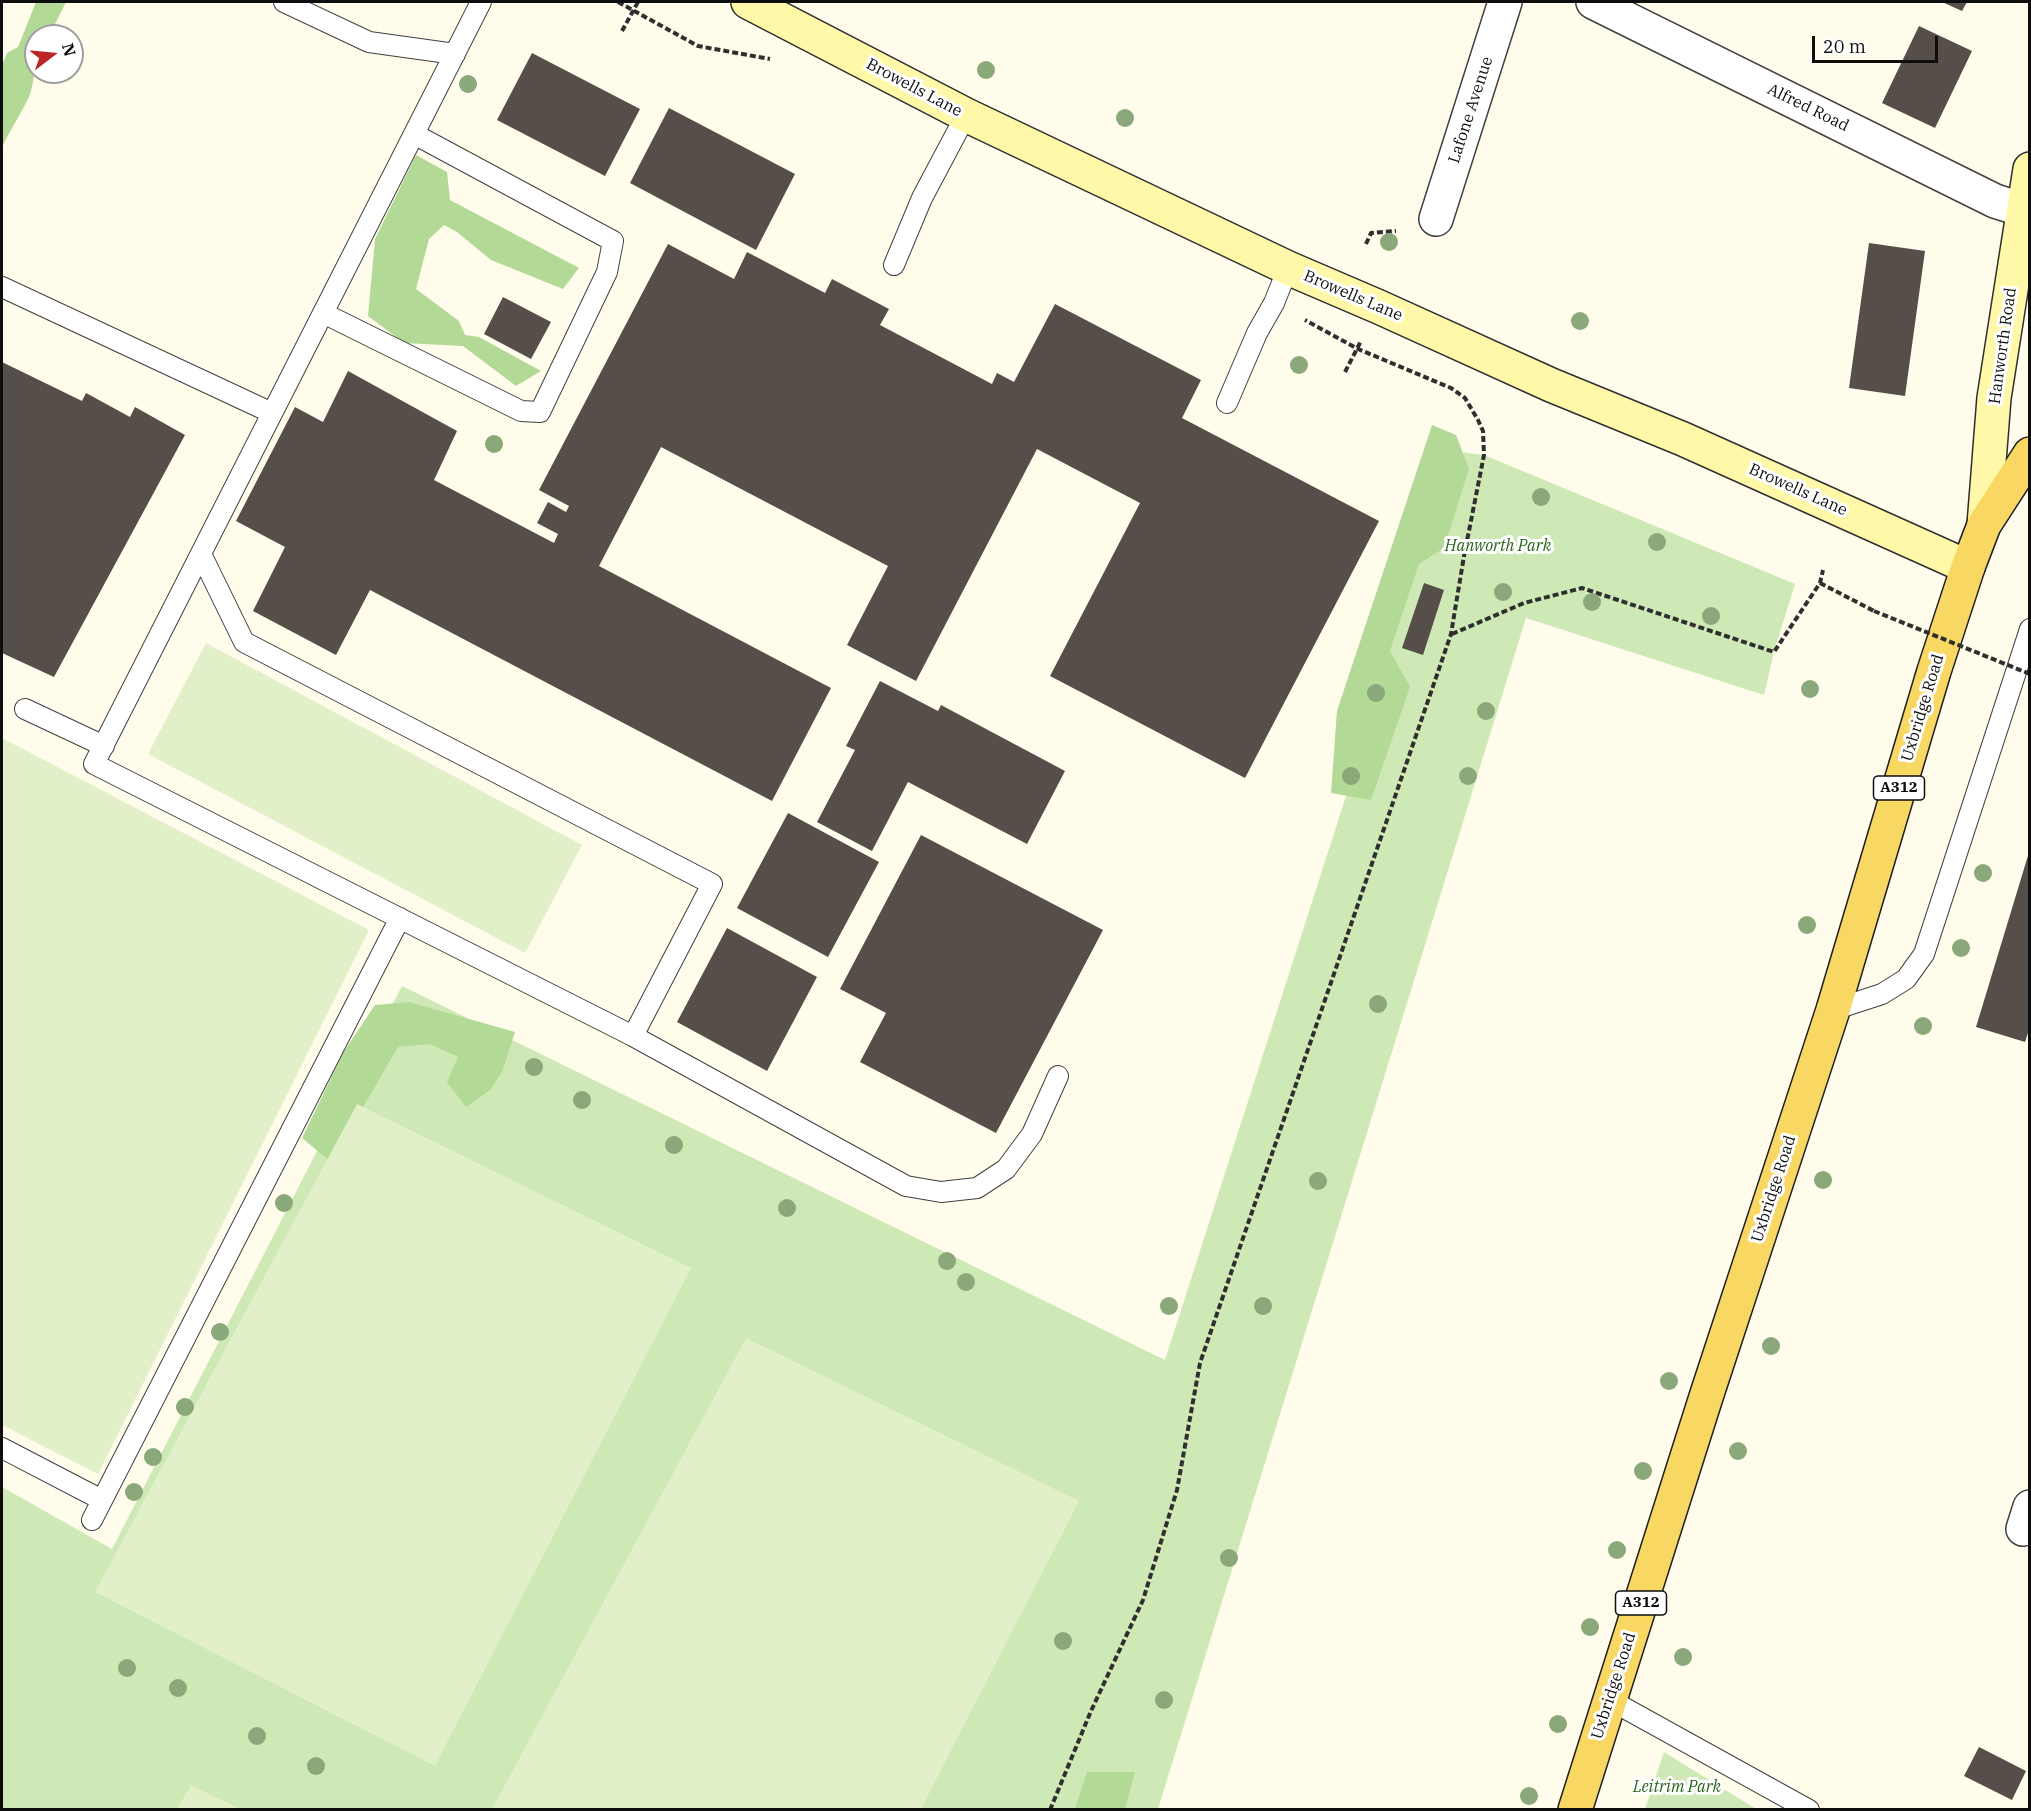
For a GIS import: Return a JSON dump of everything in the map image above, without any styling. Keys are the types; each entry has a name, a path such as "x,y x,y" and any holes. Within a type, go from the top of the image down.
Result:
{"main road":[{"name":"A312","path":"1968,567 1984,525 2030,454"},
{"name":"Uxbridge Road","path":"1575,1809 1706,1396 1833,1010 1934,671 1968,567"}],"street":[{"name":"Browells Lane","path":"748,2 966,115 1287,268 1551,385 1727,458 1968,567"},
{"name":"Lafone Avenue","path":"1436,219 1505,2"},
{"name":"Alfred Road","path":"1593,2 1995,201 2023,210"},
{"name":"Hanworth Road","path":"1984,525 1994,398 2030,169"}],"lane":[{"path":"284,2 369,42 455,54"},
{"path":"481,2 94,764 633,1036 906,1186 940,1192 977,1188 1006,1169 1032,1134 1058,1076"},
{"path":"894,265 922,198 966,115"},
{"path":"323,313 521,411 540,412 607,272 613,242 414,134"},
{"path":"1227,403 1287,268"},
{"path":"2,287 272,413"},
{"path":"201,554 244,642 712,884 633,1036"},
{"path":"1833,1010 1882,994 1906,979 1924,954 2030,629"},
{"path":"25,709 104,746"},
{"path":"92,1520 400,918"},
{"path":"2,1448 102,1500"},
{"path":"1610,1700 1809,1809"}],"path":[{"path":"618,2 633,10"},
{"path":"622,31 638,2"},
{"path":"1366,244 1371,233 1396,231"},
{"path":"1345,372 1364,335"},
{"path":"1050,1809 1091,1711 1143,1600 1178,1490 1200,1363 1451,634 1484,455 1483,430"},
{"path":"1451,634 1524,603 1582,588 1774,652 1820,583 1823,570"},
{"path":"1820,583 1874,611 2030,674"}],"green space":[{"path":"36,2 66,2 55,24 27,24"},
{"path":"24,32 24,84 33,84 26,103 2,147 2,65 7,53 18,47"},
{"path":"416,155 447,172 450,200 579,268 563,289 491,260 457,232 444,225 429,239 416,289 459,321 465,335 479,337 541,371 516,386 463,346 404,343 368,316 375,239"},
{"path":"1432,425 1456,435 1469,469 1444,548 1419,564 1390,651 1410,687 1371,800 1331,793 1337,711"},
{"name":"Hanworth Park","path":"1452,451 1484,455 1795,584 1774,652 1764,695 1526,618 1158,1809 2,1809 2,1487 112,1549 402,986 1165,1360 1390,659 1380,654"},
{"path":"206,643 582,845 525,953 148,754"},
{"path":"2,738 369,930 98,1474 2,1425"},
{"path":"409,1002 515,1032 502,1072 490,1090 466,1107 447,1082 458,1057 430,1044 398,1047 331,1162 302,1138 343,1053 375,1005"},
{"path":"357,1104 691,1268 435,1766 95,1592"},
{"path":"746,1338 1079,1501 921,1809 492,1809"},
{"name":"Leitrim Park","path":"1664,1752 1756,1809 1645,1809"},
{"path":"1087,1772 1135,1772 1125,1809 1075,1809"},
{"path":"191,1785 240,1809 177,1809"}],"building":[{"path":"1942,2 1967,2 1962,11"},
{"path":"1919,26 1972,51 1935,128 1882,103"},
{"path":"532,53 640,109 605,176 497,120"},
{"path":"669,108 795,174 756,250 630,183"},
{"path":"1869,243 1925,251 1905,396 1849,388"},
{"path":"668,244 734,279 747,252 825,293 832,279 889,309 880,325 992,384 997,373 1014,382 1055,304 1201,380 1182,418 1379,521 1245,778 1050,676 1140,503 1037,449 916,681 847,645 888,566 661,447 599,566 831,688 772,801 370,590 336,655 253,611 285,547 236,521 295,407 323,422 348,371 457,431 434,480 554,543 558,534 537,523 548,502 566,512 569,506 539,490"},
{"path":"503,297 551,322 531,359 484,334"},
{"path":"2,362 82,401 86,393 130,417 135,407 185,435 54,677 2,653"},
{"path":"1424,583 1444,590 1423,655 1402,648"},
{"path":"880,681 938,711 941,705 1065,771 1027,844 908,782 872,851 817,822 855,750 846,746"},
{"path":"788,813 879,862 828,957 737,908"},
{"path":"921,835 1103,930 996,1133 860,1062 886,1013 840,989"},
{"path":"2030,849 2030,1027 2025,1042 1976,1027"},
{"path":"727,928 817,977 767,1071 677,1022"},
{"path":"1979,1747 2026,1771 2012,1800 1964,1776"}]}
